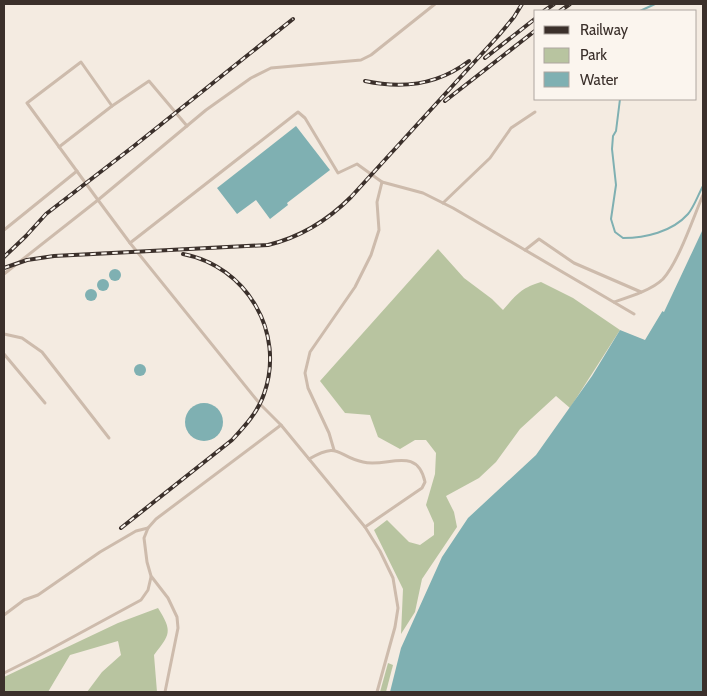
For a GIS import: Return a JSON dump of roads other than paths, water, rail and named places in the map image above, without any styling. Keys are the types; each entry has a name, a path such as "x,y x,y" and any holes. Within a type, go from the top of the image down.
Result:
{"lane":[{"path":"4,274 98,200 187,126 251,78 271,68 361,60 371,55 435,4"},
{"path":"112,106 81,62 27,103 130,243 260,404 281,425 365,527 380,550 393,578 398,608 377,692"},
{"path":"59,147 112,106 150,80 187,126"},
{"path":"130,243 298,112 305,118 338,173 357,164 382,182 423,193 634,314"},
{"path":"443,203 490,158 511,128 535,112"},
{"path":"4,230 77,171"},
{"path":"334,450 329,433 308,388 305,373 310,352 355,286 371,255 380,230 377,202 382,182"},
{"path":"614,302 641,292 662,280 674,263 703,195"},
{"path":"524,250 539,239 574,263 641,292"},
{"path":"4,334 22,338 42,352 109,438"},
{"path":"4,354 45,403"},
{"path":"165,692 178,628 177,618 168,598 151,576 144,538 148,528 156,518 281,425"},
{"path":"309,459 329,449 363,462 374,463 398,460 412,462 420,468 424,474 425,482 422,488 365,527"},
{"path":"4,615 24,600 38,595 100,552 136,531 148,528"},
{"path":"4,673 141,600 148,590 151,576"}],"water":[{"path":"296,126 330,170 287,203 288,205 270,219 256,200 237,214 217,188"},
{"path":"703,220 703,692 390,692 401,648 442,557 468,518 536,455 592,376 620,330 645,340 663,310"},
{"path":"115,269 121,275 115,281 109,275"},
{"path":"103,279 109,285 103,291 97,285"},
{"path":"91,289 97,295 91,301 85,295"},
{"path":"142,364 145,365 145,375 138,376 135,375 134,368 135,365"},
{"path":"204,403 217,409 223,422 217,435 204,441 191,435 185,422 191,409"}],"waterway":[{"path":"642,10 655,4"},
{"path":"620,100 612,149 616,185 611,219 615,232 623,238 640,237 666,230 688,214 703,186"}],"railway":[{"path":"4,268 27,260 54,256 268,245 302,233 333,214 351,197 499,35 522,4"},
{"path":"545,10 554,4"},
{"path":"561,10 570,4"},
{"path":"4,257 46,214 293,19"},
{"path":"485,58 534,20"},
{"path":"445,101 534,32"},
{"path":"365,81 392,85 419,83 445,75 469,61"},
{"path":"121,528 232,440 255,413 264,394 269,371 269,348 265,326 255,305 242,287 225,272 205,261 183,254"}]}
